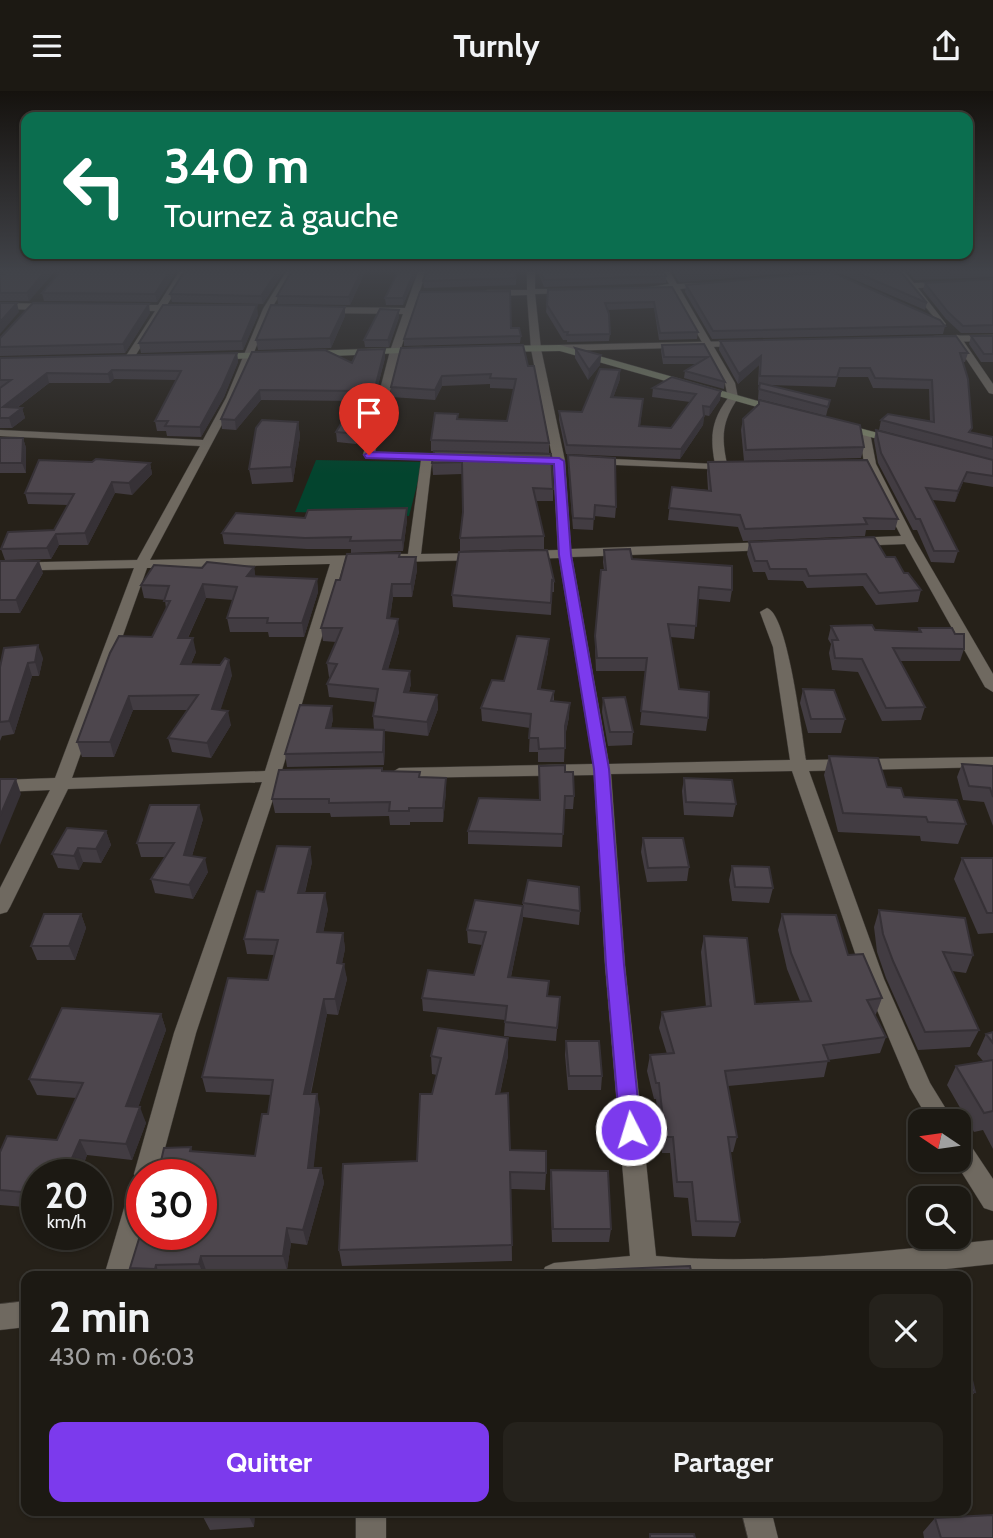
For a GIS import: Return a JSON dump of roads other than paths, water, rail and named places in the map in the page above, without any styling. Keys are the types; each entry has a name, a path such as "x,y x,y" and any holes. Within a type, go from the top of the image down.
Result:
{"main road":[{"path":"484,349 560,348 786,412"},
{"path":"302,354 433,350"},
{"path":"196,357 289,355"},
{"path":"116,359 143,359"},
{"path":"825,422 903,443"}],"street":[{"path":"129,359 141,340"},
{"path":"0,907 62,783 142,563 230,398 256,340"},
{"path":"399,340 369,455 470,457"},
{"path":"535,340 564,461 565,555 602,769 615,965 644,1267"},
{"path":"705,340 730,383 733,398 718,418 715,437 722,468"},
{"path":"958,340 993,391"},
{"path":"560,348 749,343"},
{"path":"0,433 204,443"},
{"path":"865,433 863,464 993,687"},
{"path":"414,557 427,457"},
{"path":"564,461 749,467"},
{"path":"840,543 909,540"},
{"path":"0,567 565,555 785,545"},
{"path":"149,1159 185,1033 272,776 338,560"},
{"path":"767,612 780,647 799,766 874,979 921,1088 935,1109"},
{"path":"382,773 993,762"},
{"path":"0,786 314,775"},
{"path":"971,1166 993,1200"},
{"path":"118,1271 126,1244"},
{"path":"752,1271 875,1264 993,1252"},
{"path":"604,1271 644,1267 675,1271"},
{"path":"0,1317 21,1315"},
{"path":"371,1516 371,1538"},
{"path":"758,1516 763,1538"}]}
